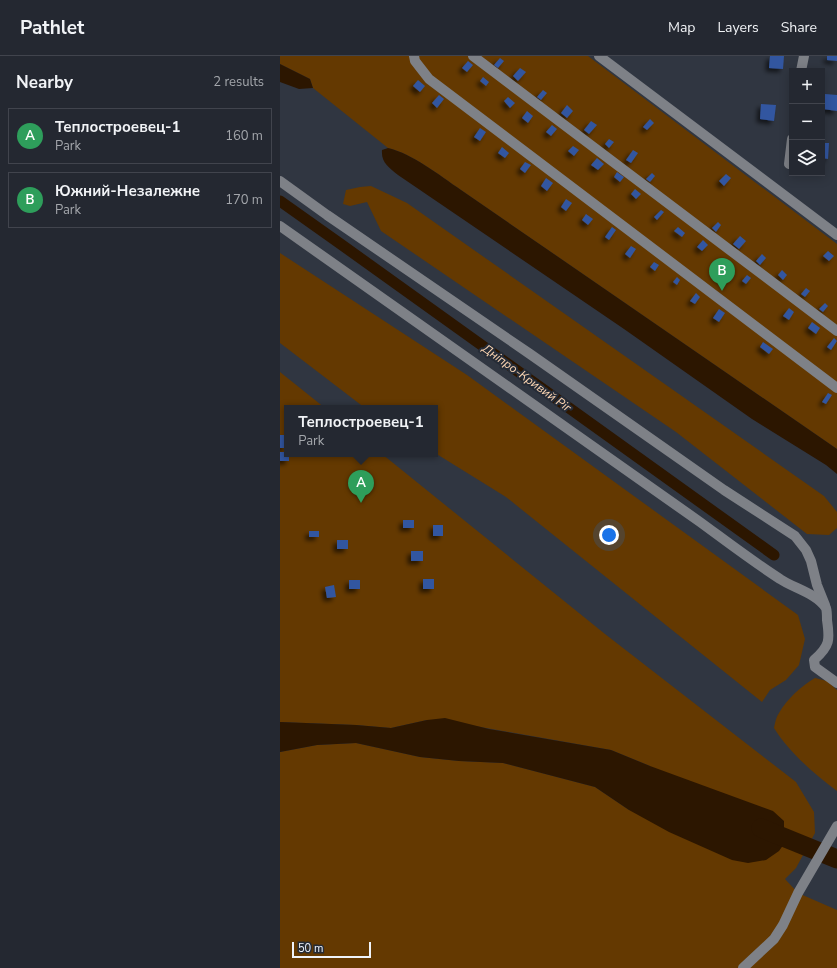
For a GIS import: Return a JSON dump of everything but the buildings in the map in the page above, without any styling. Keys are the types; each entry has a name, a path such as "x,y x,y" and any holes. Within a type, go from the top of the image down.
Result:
{"street":[{"path":"414,56 415,61 429,79 837,388"},
{"path":"473,56 837,331"},
{"path":"599,56 837,235"},
{"path":"802,68 804,56"},
{"path":"788,164 792,140"},
{"path":"280,181 724,490 795,536 806,550 811,561 826,609 830,640 821,654 814,660 815,667 837,683"},
{"path":"280,226 700,522 757,564 782,581 801,589 818,600 826,609"},
{"path":"743,968 774,939 837,826"}],"shaded area":[{"path":"280,56 588,56 837,244 837,449 435,172 407,155 388,148 313,88 310,79 280,64"},
{"path":"280,64 310,79 313,88 299,89 280,82"},
{"path":"388,148 407,155 435,172 837,449 837,474 826,465 752,419 624,329 398,175 384,162 382,150"},
{"path":"371,186 407,203 824,496 837,512 837,528 829,535 807,534 676,432 381,231 367,202 350,206 343,204 346,190"},
{"path":"280,253 467,375 798,615 805,639 799,665 786,680 770,690 762,702 506,497 438,455 438,405 361,405 280,343"},
{"path":"280,372 321,405 284,405 284,457 386,457 605,634 796,782 814,812 815,833 796,868 785,879 798,893 837,910 837,968 280,968 280,752 317,745 356,743 420,757 503,763 595,787 629,810 650,766 611,750 475,726 427,720 391,728 280,722"},
{"path":"815,678 827,681 837,690 837,791 802,762 774,728 777,716 790,698"},
{"path":"445,718 489,729 611,750 650,766 773,811 784,821 784,844 779,851 766,860 748,863 732,860 669,832 629,810 595,787 503,763 420,757 356,743 317,745 280,752 280,722 391,728 427,720"}],"waterway":[{"name":"Дніпро-Кривий Ріг","path":"280,201 774,555"},
{"path":"761,828 837,859"}],"place":[{"name":"Южний-Незалежне","path":"722,291"},
{"name":"Теплостроевец-1","path":"361,503"}]}
